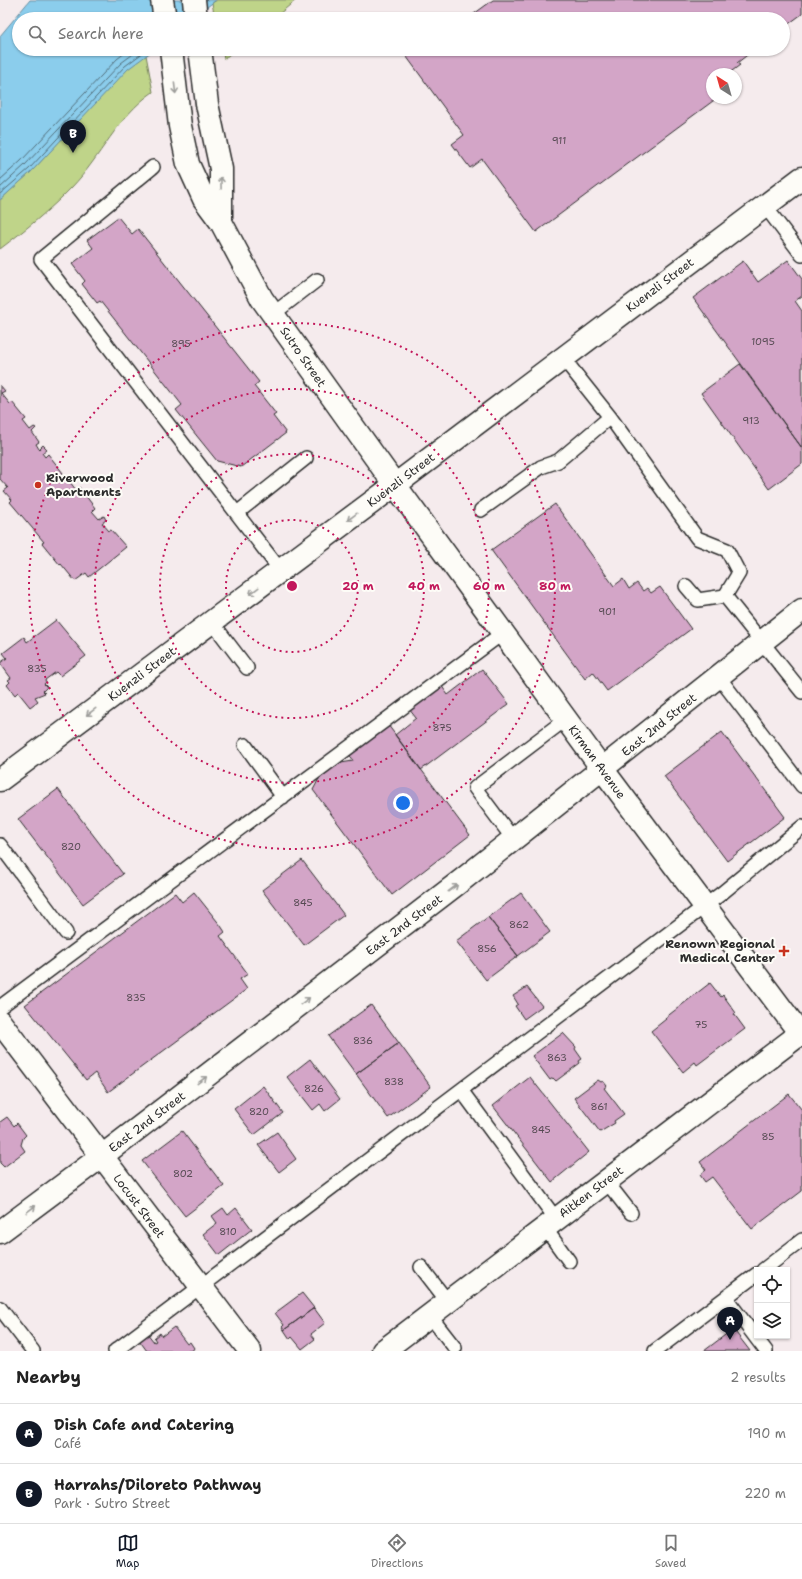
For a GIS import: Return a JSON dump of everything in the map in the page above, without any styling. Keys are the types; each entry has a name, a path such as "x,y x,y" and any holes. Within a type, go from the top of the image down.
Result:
{"street":[{"path":"162,0 164,12"},
{"path":"194,0 195,12"},
{"name":"Sutro Street","path":"172,56 180,126 188,164 204,199 221,222 247,272 273,314 395,485"},
{"name":"Sutro Street","path":"201,56 208,111 221,169 221,222"},
{"name":"Kuenzli Street","path":"0,780 281,571 802,178"},
{"name":"Kirman Avenue","path":"395,485 704,907 801,1035"},
{"name":"East 2nd Street","path":"0,1232 102,1156 514,840 802,610"},
{"name":"Locust Street","path":"0,1022 250,1351"},
{"name":"Aitken Street","path":"383,1351 801,1035"}],"lane":[{"path":"153,167 41,258 281,571"},
{"path":"765,206 802,255"},
{"path":"273,314 317,280"},
{"path":"564,358 610,418 697,538 727,550 739,573 725,596"},
{"path":"480,510 541,467 558,461 610,418"},
{"path":"237,513 306,458"},
{"path":"686,586 698,600 725,596"},
{"path":"725,596 802,692"},
{"path":"212,622 247,668"},
{"path":"0,1007 504,632"},
{"path":"718,676 802,786"},
{"path":"514,840 475,788 566,719"},
{"path":"245,745 283,797"},
{"path":"115,1351 704,907 802,827"},
{"path":"0,845 66,933"},
{"path":"461,1090 551,1224 569,1261"},
{"path":"606,1181 631,1213"},
{"path":"767,1267 802,1240"},
{"path":"421,1266 448,1302"},
{"path":"655,1351 754,1276"},
{"path":"726,1298 766,1351"},
{"path":"0,1308 33,1351"},
{"path":"430,1316 454,1348"}],"green space":[{"path":"217,0 296,0 281,12 214,12 212,3"},
{"path":"146,56 153,92 129,113 72,187 37,220 0,249 0,200 31,172 127,69"}],"water":[{"path":"30,0 216,0 201,12 20,12"},
{"path":"12,22 12,56 146,56 128,69 31,172 0,200 0,36"}],"building":[{"path":"493,0 802,0 802,14 790,23 790,12 477,12"},
{"path":"406,56 746,56 737,63 740,65 736,68 706,68 706,104 709,104 536,232 482,159 470,168 452,144 464,135"},
{"path":"118,217 132,234 138,229 259,382 254,386 276,414 273,416 286,433 241,467 217,461 176,410 182,405 100,301 97,303 82,284 85,281 72,264 93,248 87,240"},
{"path":"788,260 802,279 802,296 795,301 802,311 802,448 693,298 743,261 758,282"},
{"path":"740,364 802,448 802,464 769,489 701,393"},
{"name":"Riverwood Apartments","path":"0,385 5,391 1,393 10,404 12,402 26,419 23,421 30,430 34,427 36,428 32,432 39,442 36,444 39,449 43,445 47,449 42,453 45,457 48,454 63,473 60,476 63,480 68,476 70,479 73,476 75,478 70,482 76,490 79,487 95,508 92,511 99,519 104,516 106,520 102,523 109,531 111,530 126,547 89,577 86,573 75,581 42,543 44,542 10,502 12,500 4,491 8,488 0,479"},
{"path":"555,504 614,586 623,579 629,589 637,583 643,591 647,588 651,593 660,587 691,629 607,691 593,672 585,679 491,550"},
{"path":"56,620 86,656 60,676 56,672 45,680 46,682 44,684 47,687 43,691 45,693 35,697 38,701 30,707 18,692 15,695 7,685 10,682 8,680 11,678 0,663 7,658 3,653 24,637 27,642"},
{"path":"482,669 509,704 421,770 395,735 416,718 409,709 441,685 448,695"},
{"path":"388,725 470,835 392,895 313,790 321,775 335,764 353,761 349,754"},
{"path":"722,732 785,817 727,861 664,776"},
{"path":"58,789 123,874 83,904 18,819"},
{"path":"302,860 344,915 304,945 262,890"},
{"path":"194,892 225,932 220,936 248,974 240,979 247,989 108,1092 95,1073 86,1080 25,1005 175,893 182,902"},
{"path":"521,893 550,932 518,956 488,917"},
{"path":"488,917 518,956 486,980 456,941"},
{"path":"710,983 721,997 723,995 745,1029 697,1065 695,1062 683,1072 651,1031 666,1019 665,1018"},
{"path":"527,987 542,1006 524,1019 515,1006 518,1004 513,996"},
{"path":"371,1005 399,1043 356,1074 328,1036"},
{"path":"563,1033 576,1047 575,1049 582,1059 579,1061 580,1063 556,1081 553,1078 550,1080 532,1056"},
{"path":"399,1043 431,1087 388,1118 356,1074"},
{"path":"310,1059 340,1099 325,1111 320,1104 313,1110 287,1077"},
{"path":"530,1077 589,1152 552,1182 493,1106"},
{"path":"598,1080 601,1082 603,1081 607,1086 604,1088 624,1114 614,1121 615,1123 600,1132 574,1098"},
{"path":"263,1086 283,1113 254,1135 234,1109"},
{"path":"789,1094 802,1110 802,1191 752,1229 712,1177 705,1182 700,1175 706,1170 700,1162"},
{"path":"7,1117 14,1126 17,1123 26,1135 23,1138 21,1145 25,1151 4,1167 0,1163 0,1122"},
{"path":"182,1131 224,1186 185,1216 142,1161"},
{"path":"277,1132 296,1159 279,1172 258,1145"},
{"path":"223,1208 228,1215 236,1208 252,1229 219,1255 203,1234 217,1223 212,1216"},
{"path":"302,1293 314,1308 284,1330 282,1327 284,1325 275,1313"},
{"path":"314,1308 325,1323 311,1334 315,1339 302,1349 292,1337 290,1339 284,1330"},
{"path":"174,1327 187,1344 190,1342 194,1348 192,1351 147,1351 139,1340 147,1333 154,1342 156,1341 154,1338 160,1333 162,1336"},
{"path":"733,1329 750,1351 704,1351"}],"place":[{"name":"Harrahs/Diloreto Pathway","path":"73,153"},
{"name":"Riverwood Apartments","path":"38,485"},
{"name":"Renown Regional Medical Center","path":"784,951"},
{"name":"Dish Cafe and Catering","path":"730,1340"}]}
